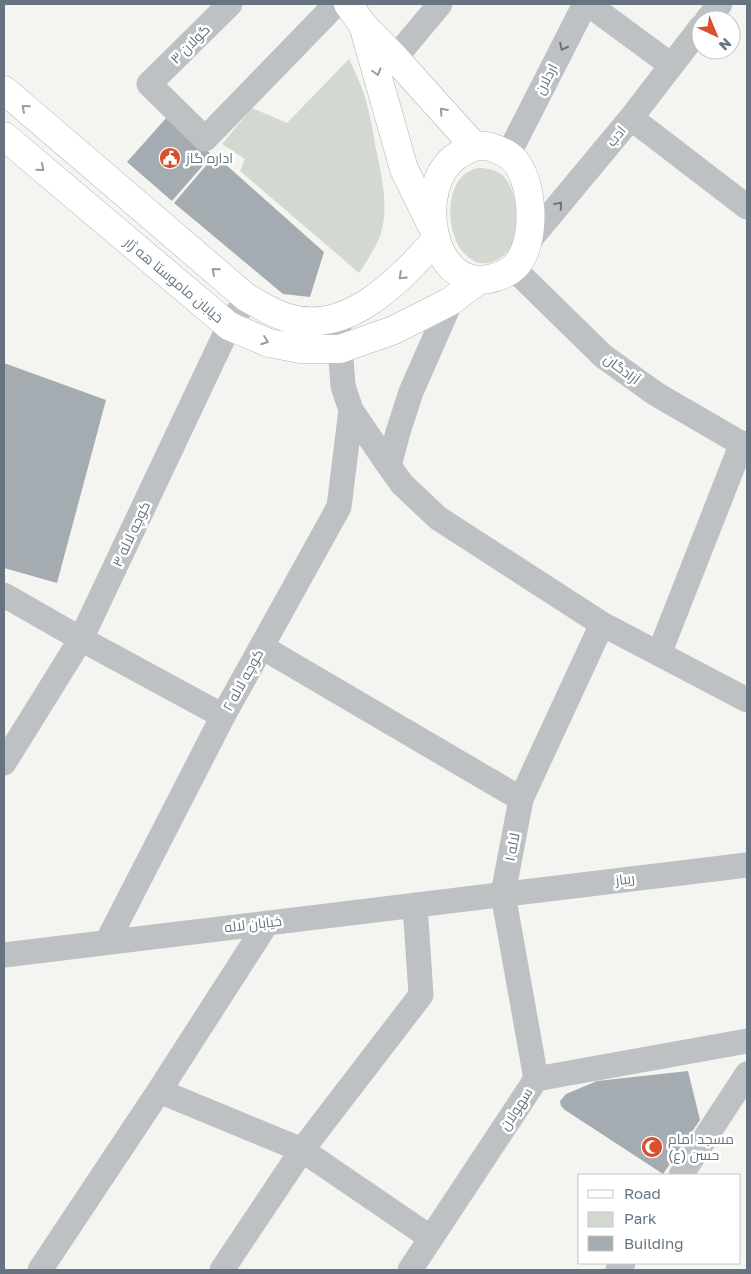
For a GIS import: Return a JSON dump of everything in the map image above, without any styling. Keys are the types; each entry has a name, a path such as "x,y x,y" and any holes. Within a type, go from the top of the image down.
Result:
{"street":[{"name":"گولان ۳","path":"230,4 150,84 206,139 336,4"},
{"path":"395,58 440,4"},
{"path":"586,4 671,65"},
{"name":"اردلان","path":"508,155 586,4"},
{"path":"356,14 475,147"},
{"path":"4,90 247,298 272,312 289,318 310,322 338,318 363,306 390,287 410,269 434,234 433,200 435,186 443,170 452,159 475,147 487,146 508,155 518,164 523,174 527,187 530,215 527,243 514,269 492,279 479,280 465,277 457,272 442,256 434,234 404,169 356,14"},
{"name":"ادب","path":"527,243 631,118 691,40"},
{"path":"631,118 746,203"},
{"name":"خیابان ماموستا هه ژار","path":"4,136 229,326 269,343 300,349 340,349 394,330 451,301 479,280"},
{"name":"آزادگان","path":"514,269 603,356 656,394 744,445"},
{"name":"کوچه لاله ۳","path":"4,764 81,639 229,326 247,298"},
{"path":"389,466 411,392 451,301"},
{"path":"338,318 343,386 351,410 402,484 438,518 602,624 747,700"},
{"name":"کوچه لاله ۲","path":"107,942 223,716 339,507 351,410"},
{"path":"659,654 744,445"},
{"path":"4,595 223,716"},
{"name":"لاله ۱","path":"503,894 521,799 602,624"},
{"path":"262,647 521,799"},
{"name":"ریباز","path":"503,894 747,864"},
{"name":"خیابان لاله","path":"4,955 503,894"},
{"name":"سهولان","path":"410,1270 536,1079 503,894"},
{"path":"222,1270 302,1150 421,995 415,905"},
{"path":"40,1270 159,1091 267,923"},
{"path":"536,1079 747,1041"},
{"path":"682,1174 747,1074"},
{"path":"159,1091 302,1150 431,1238"}],"green space":[{"path":"349,59 369,110 382,178 384,202 383,225 380,236 359,273 240,171 245,159 222,144 252,108 287,123"},
{"path":"483,168 497,172 506,179 516,204 517,222 515,238 508,251 493,262 479,263 466,255 457,242 453,231 450,207 456,184 473,169"}],"building":[{"name":"اداره گاز","path":"168,116 212,155 172,201 127,162"},
{"path":"215,155 324,252 310,297 283,294 174,203"},
{"path":"4,363 106,400 57,583 4,568"},
{"name":"مسجد امام حسن (ع)","path":"688,1071 700,1120 663,1174 561,1106 560,1101 566,1094 597,1081"}],"place":[{"name":"اداره گاز","path":"170,158"},
{"name":"مسجد امام حسن (ع)","path":"652,1147"}]}
